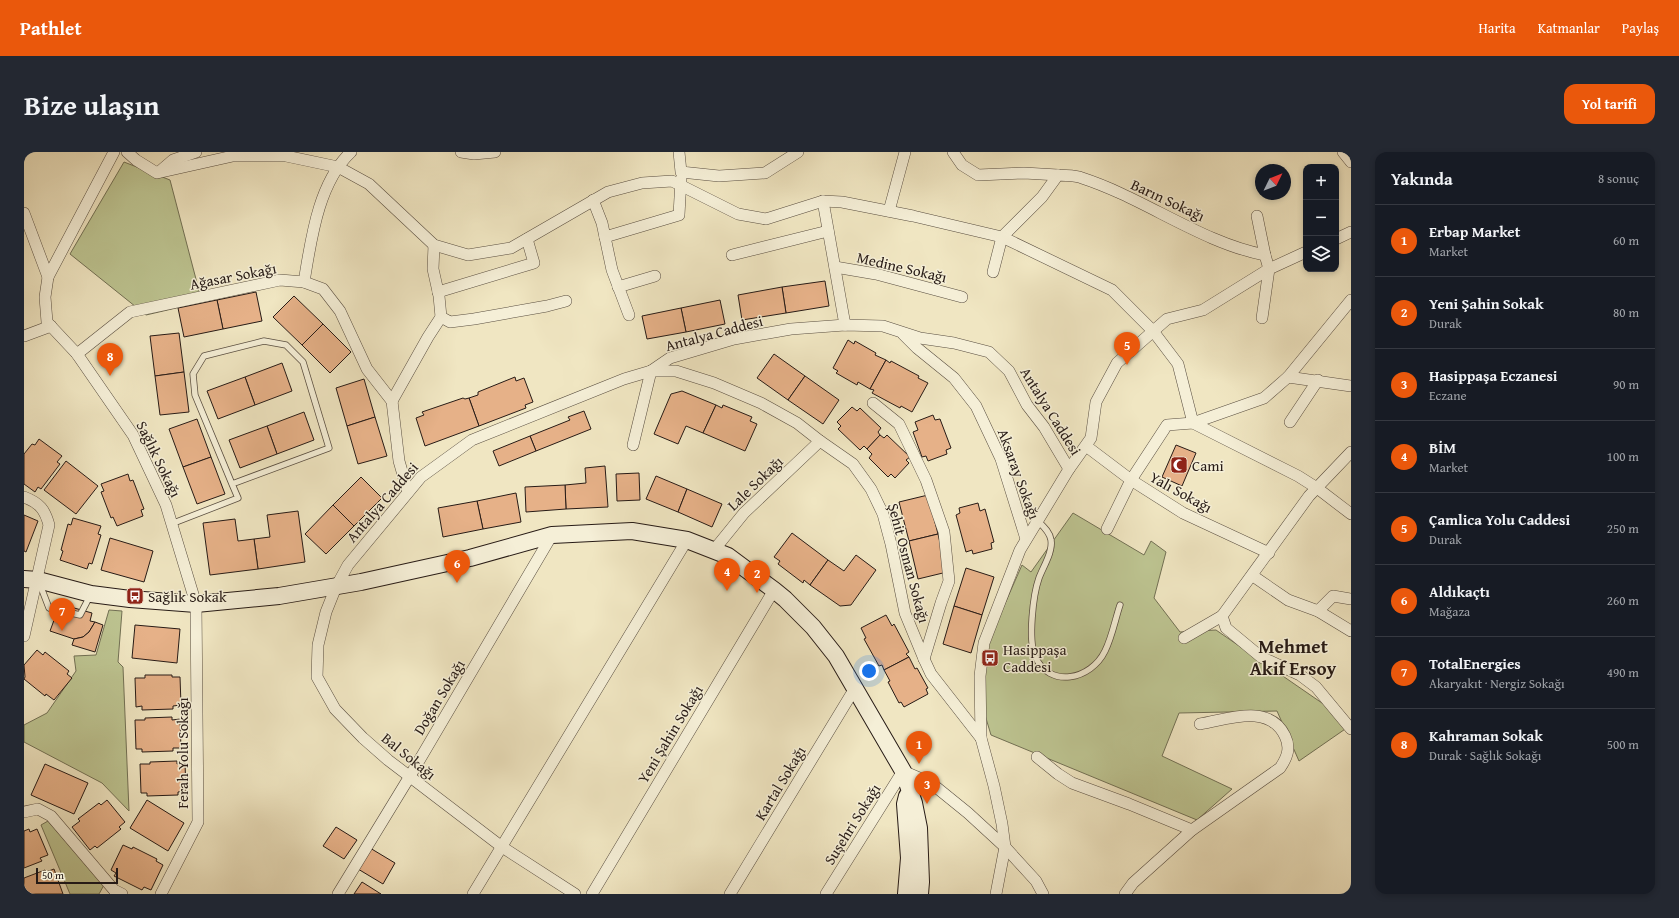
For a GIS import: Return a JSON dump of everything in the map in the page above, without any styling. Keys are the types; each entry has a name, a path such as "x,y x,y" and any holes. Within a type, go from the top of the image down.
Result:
{"main road":[{"path":"24,570 31,579 91,594 130,599 196,604 279,596 336,587 470,558 552,535 632,530 687,540 728,556 786,599 813,627 836,656 903,771 914,804 919,828 920,894"},
{"path":"906,894 909,858 905,804 909,789"}],"street":[{"path":"48,277 114,152"},
{"path":"127,152 157,174 233,156 286,156 338,167 369,184 434,244 468,255 511,248 608,192 642,183 672,181 738,214 766,219 823,201 842,202 1002,237 1112,290 1153,331 1178,364 1193,423 1298,476 1317,488 1351,514"},
{"path":"157,174 173,160 196,152"},
{"path":"304,282 314,227 326,192 338,167 351,152"},
{"path":"461,152 494,152"},
{"path":"605,237 679,215 681,172 679,152"},
{"path":"681,172 719,176 765,173 798,152"},
{"path":"889,212 905,152"},
{"name":"Barın Sokağı","path":"953,152 962,165 978,174 1024,173 1081,177 1145,204 1203,233 1244,251 1265,256"},
{"path":"1343,152 1351,162"},
{"path":"993,272 1002,237 1042,198 1058,175"},
{"path":"593,200 602,223 612,270 629,315"},
{"path":"823,201 834,267 846,325"},
{"path":"24,213 48,277"},
{"path":"1257,216 1269,269 1262,318"},
{"path":"732,255 828,231"},
{"path":"1339,237 1351,232"},
{"path":"438,292 534,262 527,239"},
{"path":"408,492 399,461 392,401 441,318 438,292 433,269 434,244"},
{"path":"996,894 1005,847 997,801 981,738 980,676 984,643 1020,550 1069,469 1091,438 1096,402 1117,362 1167,319 1203,310 1269,269 1303,253"},
{"name":"Medine Sokağı","path":"834,267 876,274 962,298"},
{"path":"618,287 655,276"},
{"name":"Sağlık Sokağı","path":"48,277 45,297 47,322 77,354 133,435 166,505 196,604"},
{"name":"Ağasar Sokağı","path":"77,354 130,312 280,280 304,282 323,289 340,311 367,369 392,401"},
{"path":"441,318 450,322 474,319 547,306 566,300"},
{"path":"1107,529 1131,480 1167,425 1193,423 1264,398 1288,377 1351,300"},
{"name":"Antalya Caddesi","path":"336,587 348,565 421,477 472,440 624,379 651,371 670,358 734,339 790,329 846,325 883,326 920,338 954,343 989,352 1009,371 1027,405 1044,427 1069,469"},
{"path":"24,336 51,326"},
{"name":"Aksaray Sokağı","path":"902,332 918,348 954,378 976,406 1001,459 1026,539"},
{"path":"633,445 651,371"},
{"name":"Şehit Osman Sokağı","path":"651,371 676,371 714,383 761,403 797,423 853,464 871,489 883,514 891,544 905,613 931,674 981,738"},
{"path":"1288,377 1318,380 1351,386"},
{"path":"1290,422 1318,380"},
{"path":"873,403 899,424 926,480 944,532 949,581 924,659"},
{"name":"Lale Sokağı","path":"714,550 744,513 820,441"},
{"name":"Yalı Sokağı","path":"1086,446 1131,480 1183,513 1269,552"},
{"path":"1184,638 1222,616 1253,576 1309,496 1351,452"},
{"path":"24,497 32,500 46,512 49,526 31,579 24,636"},
{"name":"Doğan Sokağı","path":"338,894 410,776 552,535"},
{"path":"473,894 687,540"},
{"path":"1253,576 1288,600 1318,611 1351,631"},
{"name":"Bal Sokağı","path":"336,587 326,612 318,645 317,677 335,709 363,738 502,847 575,894"},
{"name":"Yeni Şahin Sokağı","path":"592,894 774,590"},
{"path":"1318,611 1334,596 1351,599"},
{"name":"Ferah Yolu Sokağı","path":"161,894 198,822 196,604"},
{"path":"1222,616 1226,628 1261,657 1294,672 1316,687 1351,729"},
{"name":"Kartal Sokağı","path":"730,894 855,688"},
{"path":"1125,894 1133,883 1192,830 1280,768 1288,755 1287,739 1282,729 1269,719 1261,716 1245,716 1200,724"},
{"path":"1037,756 1058,774 1072,783 1129,804 1192,830"},
{"path":"903,771 931,783 968,813 1005,847 1036,881 1043,894"},
{"name":"Suşehri Sokağı","path":"826,894 903,771"},
{"path":"24,812 38,809 51,816 114,890 122,894"}],"lane":[{"path":"172,524 238,498 232,484 195,395 193,374 204,356 264,341 286,345 303,362 330,448 232,484"},
{"path":"1038,521 1049,534 1052,546 1038,580 1032,618 1035,655 1040,664 1047,671 1066,677 1077,676 1088,671 1099,661 1104,653 1120,605"},
{"path":"31,579 49,608 80,615 91,594"}],"green space":[{"path":"124,162 170,180 202,302 146,315 70,254"},
{"path":"1073,513 1144,555 1151,541 1166,552 1154,598 1180,632 1216,630 1351,723 1351,725 1299,761 1277,711 1179,713 1162,756 1232,789 1197,820 991,735 982,705 985,649 1022,565 1031,572"},
{"path":"109,610 122,611 118,662 123,667 129,811 102,783 24,742 24,725 47,713 76,671 74,656 96,655"},
{"path":"48,821 104,885 99,894 70,894 41,825"}],"building":[{"path":"825,281 829,306 786,313 782,287"},
{"path":"782,287 786,313 742,320 738,295"},
{"path":"256,292 262,321 223,329 217,300"},
{"path":"294,296 323,324 302,345 273,317"},
{"path":"217,300 223,329 184,337 178,308"},
{"path":"720,300 725,324 686,332 681,308"},
{"path":"681,308 686,332 647,339 642,316"},
{"path":"323,324 351,352 330,373 302,345"},
{"path":"179,333 184,372 155,376 150,336"},
{"path":"848,340 854,344 855,341 876,353 875,355 886,360 870,389 858,382 857,385 836,373 838,371 833,368"},
{"path":"774,354 805,376 788,400 757,378"},
{"path":"886,360 890,363 891,361 919,376 918,378 928,383 912,412 901,406 900,408 872,393 874,390 870,389"},
{"path":"282,363 292,391 255,405 245,377"},
{"path":"184,372 189,412 160,415 155,376"},
{"path":"805,376 839,400 823,424 788,400"},
{"path":"245,377 255,405 218,419 207,391"},
{"path":"515,377 516,381 524,378 533,402 525,405 526,408 479,426 469,398 478,395 478,392"},
{"path":"364,379 375,417 347,426 336,388"},
{"path":"682,391 716,405 703,433 686,426 678,444 654,434 671,394"},
{"path":"463,398 469,398 479,426 425,446 416,418 424,415 422,412"},
{"path":"716,405 722,408 723,405 752,417 750,421 757,424 745,451 703,433"},
{"path":"852,407 857,411 860,408 881,428 878,432 880,435 867,449 864,446 860,450 838,429 841,426 837,422"},
{"path":"584,411 591,429 536,451 530,436 570,420 568,417"},
{"path":"304,412 314,440 277,454 267,426"},
{"path":"933,415 935,420 940,419 951,448 946,450 947,454 928,461 926,456 922,457 913,432 918,430 915,422"},
{"path":"375,417 387,456 358,464 347,426"},
{"path":"197,419 211,457 183,467 169,429"},
{"path":"267,426 277,454 240,468 229,440"},
{"path":"880,435 884,438 887,435 910,457 906,460 909,463 895,478 891,474 888,477 869,458 872,454 867,449"},
{"path":"530,436 536,451 499,466 493,451"},
{"path":"39,439 62,456 57,462 60,464 41,489 38,487 35,492 24,484 24,454 32,444 35,445"},
{"name":"Cami","path":"1176,445 1196,453 1182,486 1162,477"},
{"path":"211,457 225,494 197,504 183,467"},
{"path":"66,461 98,486 76,514 44,490"},
{"path":"605,466 608,507 566,509 565,485 586,483 585,468"},
{"path":"639,473 640,500 617,501 616,474"},
{"path":"128,474 130,481 133,480 144,509 141,510 143,516 117,526 113,517 111,518 101,492 104,491 101,484"},
{"path":"656,476 687,489 678,512 646,499"},
{"path":"361,477 382,498 354,526 333,505"},
{"path":"565,485 566,509 526,512 525,487"},
{"path":"687,489 722,504 712,527 678,512"},
{"path":"516,493 521,522 483,529 477,501"},
{"path":"928,495 938,534 909,541 899,502"},
{"path":"477,501 483,529 443,537 438,508"},
{"path":"978,503 980,511 985,509 994,542 991,543 992,549 973,554 972,550 966,552 956,515 960,513 959,508"},
{"path":"333,505 354,526 326,554 305,534"},
{"path":"298,511 305,562 258,569 254,539 270,537 267,515"},
{"path":"24,515 38,521 26,552 24,551"},
{"path":"73,518 101,526 98,534 101,535 92,564 89,563 87,569 60,560 68,524 71,525"},
{"path":"235,519 238,541 254,539 258,569 210,575 203,523"},
{"path":"792,533 828,560 810,585 804,580 803,583 778,564 780,561 774,557"},
{"path":"938,534 947,572 918,579 909,541"},
{"path":"110,538 153,551 144,582 101,570"},
{"path":"856,555 876,570 851,605 840,606 810,585 828,560 844,571"},
{"path":"966,568 994,577 982,615 954,606"},
{"path":"60,604 92,613 90,621 95,622 89,632 83,637 74,639 50,631"},
{"path":"954,606 982,615 971,653 943,644"},
{"path":"886,615 892,626 894,624 909,652 906,654 909,657 884,670 882,665 879,666 864,639 866,638 861,628"},
{"path":"95,622 103,625 95,652 72,645 74,639 83,637 89,632"},
{"path":"135,625 180,629 177,663 132,658"},
{"path":"37,650 43,655 45,652 69,671 67,674 72,678 54,700 46,694 45,696 24,679 24,665"},
{"path":"909,657 928,688 926,689 928,694 904,707 901,702 899,703 888,682 890,681 884,670"},
{"path":"145,675 172,675 172,677 180,677 181,705 173,706 173,709 142,710 142,706 136,707 135,678 145,678"},
{"path":"172,717 172,720 180,719 181,748 173,748 173,751 142,752 142,749 136,749 135,720"},
{"path":"177,761 177,764 185,763 186,791 178,792 178,795 147,796 147,793 141,793 140,764"},
{"path":"45,764 88,783 74,814 31,795"},
{"path":"107,800 125,822 119,827 121,829 97,848 95,846 90,850 72,827 80,821 78,819 99,803 101,805"},
{"path":"147,800 184,823 168,851 130,828"},
{"path":"336,827 357,840 344,859 323,846"},
{"path":"29,829 30,832 37,829 48,855 40,858 42,861 24,868 24,831"},
{"path":"123,845 132,849 133,847 157,859 156,861 163,865 151,890 144,887 142,890 114,876 116,873 111,870"},
{"path":"370,848 395,863 383,884 358,869"},
{"path":"54,869 63,894 24,894 24,878 45,870 46,872"},
{"path":"362,882 381,894 354,894"}],"place":[{"name":"Çamlica Yolu Caddesi","path":"1127,365"},
{"name":"Kahraman Sokak","path":"110,376"},
{"name":"Cami","path":"1179,465"},
{"name":"Aldıkaçtı","path":"457,583"},
{"name":"BİM","path":"727,591"},
{"name":"Yeni Şahin Sokak","path":"757,593"},
{"name":"Sağlık Sokak","path":"135,596"},
{"name":"TotalEnergies","path":"62,631"},
{"name":"Hasippaşa Caddesi","path":"990,658"},
{"name":"Erbap Market","path":"919,764"},
{"name":"Hasippaşa Eczanesi","path":"927,804"}],"district":[{"name":"Mehmet Akif Ersoy","path":"1293,657"}]}
